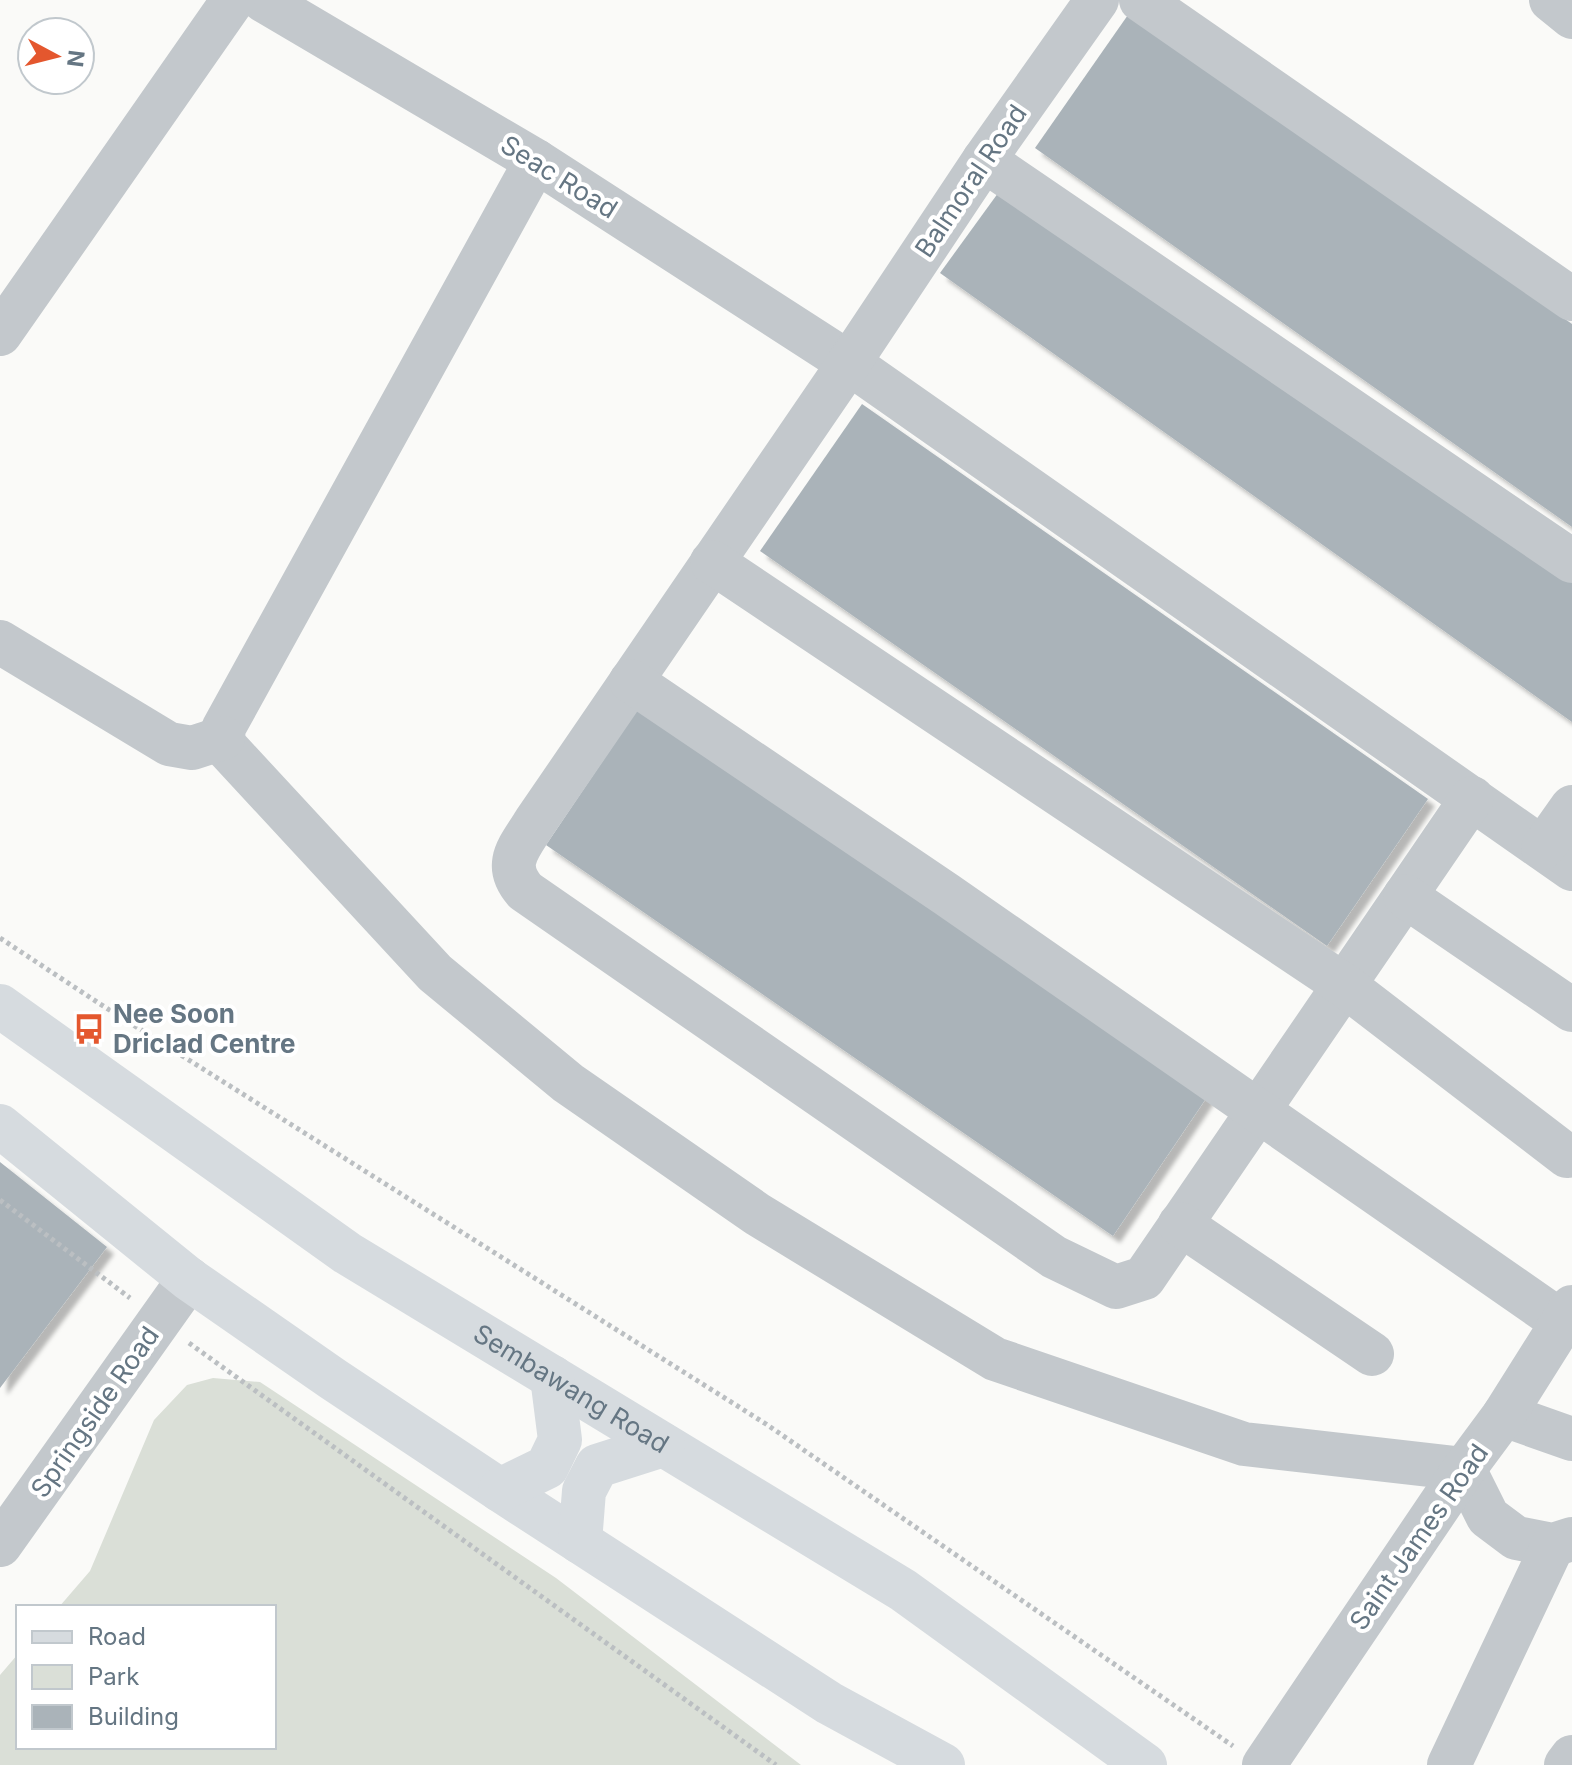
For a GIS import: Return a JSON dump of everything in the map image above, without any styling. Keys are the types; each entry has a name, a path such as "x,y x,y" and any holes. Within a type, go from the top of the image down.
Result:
{"main road":[{"name":"Sembawang Road","path":"0,1006 347,1253 903,1590 1145,1765"},
{"path":"0,1126 189,1279 500,1490 829,1703 943,1765"},
{"path":"500,1490 547,1467 560,1440 552,1377"},
{"path":"580,1542 584,1491 597,1466 663,1445"}],"street":[{"path":"0,334 233,0"},
{"name":"Seac Road","path":"263,0 536,161 849,363 1558,858"},
{"name":"Balmoral Road","path":"1097,0 984,160 513,857 514,878 525,891 1054,1257 1116,1287 1144,1278 1472,798"},
{"path":"1141,0 1572,299"},
{"path":"1551,0 1572,17"},
{"path":"984,160 1572,561"},
{"path":"536,161 223,729 224,745 435,973 568,1083 757,1214 995,1359 1244,1444 1464,1469 1488,1517 1516,1538 1563,1542 1449,1765"},
{"path":"712,562 1344,985 1567,1156"},
{"path":"0,642 169,744 192,748 223,738"},
{"path":"631,681 1258,1111 1567,1315"},
{"path":"1558,858 1572,807"},
{"path":"1405,896 1572,1010"},
{"path":"1180,1224 1372,1354"},
{"name":"Springside Road","path":"0,1545 189,1279"},
{"name":"Saint James Road","path":"1249,1756 1504,1415 1567,1315"},
{"path":"1504,1415 1572,1439"},
{"path":"1566,1765 1572,1757"}],"path":[{"path":"0,938 766,1424 1249,1756"},
{"path":"0,1200 159,1321 776,1765"}],"green space":[{"path":"213,1378 260,1382 556,1578 801,1765 0,1765 0,1675 16,1656 16,1749 276,1749 276,1605 61,1605 90,1571 154,1420 187,1385"}],"building":[{"path":"1130,12 1572,324 1572,527 1035,148"},
{"path":"1009,178 1572,572 1572,722 940,273"},
{"path":"862,404 1428,799 1327,946 760,551"},
{"path":"641,704 1209,1094 1113,1236 546,845"},
{"path":"0,1162 107,1247 0,1388"}],"place":[{"name":"Nee Soon Driclad Centre","path":"89,1029"}]}
